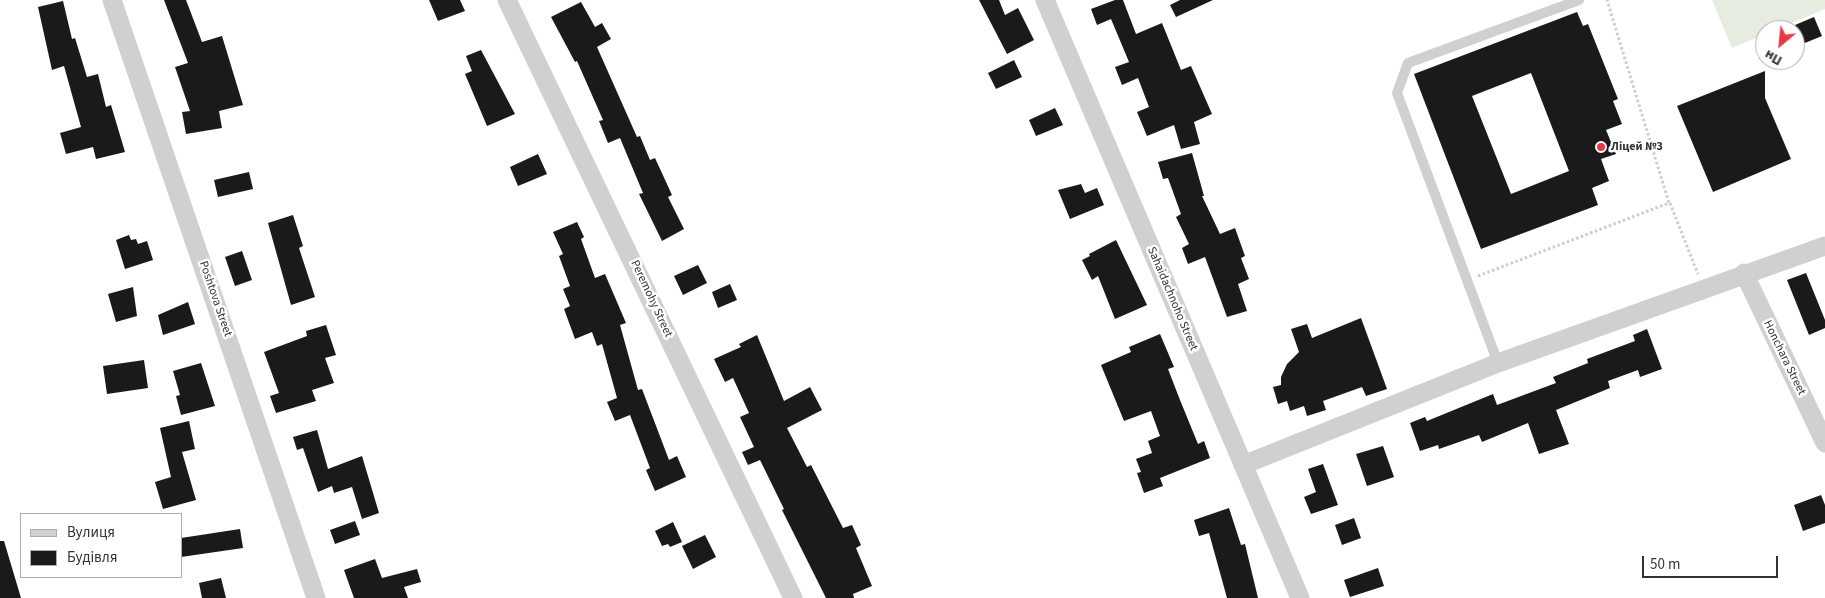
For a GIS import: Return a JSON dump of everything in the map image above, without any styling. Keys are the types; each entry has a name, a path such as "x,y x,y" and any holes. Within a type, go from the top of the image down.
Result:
{"street":[{"name":"Poshtova Street","path":"112,0 316,598"},
{"name":"Peremohy Street","path":"507,0 793,598"},
{"name":"Sahaidachnoho Street","path":"1045,0 1300,598"},
{"path":"1243,465 1498,363 1825,246"},
{"name":"Honchara Street","path":"1744,274 1825,443"}],"lane":[{"path":"1498,363 1398,93 1408,63 1579,0"}],"path":[{"path":"1607,0 1668,199 1704,288"},
{"path":"1467,280 1669,203 1668,199"}],"shaded area":[{"path":"1712,0 1825,0 1825,9 1799,20 1755,20 1755,38 1732,48"}],"building":[{"path":"164,0 186,0 202,42 222,36 243,105 219,111 222,128 186,134 182,112 190,111 175,67 188,63"},
{"path":"429,0 460,0 465,11 438,21"},
{"path":"979,0 999,0 1005,15 1018,8 1034,40 1007,54"},
{"path":"1115,0 1123,0 1136,34 1162,23 1181,70 1191,66 1212,114 1194,122 1200,144 1181,149 1174,125 1147,136 1137,112 1149,107 1138,78 1122,85 1115,67 1129,62 1111,19 1097,25 1091,9"},
{"path":"1180,0 1213,0 1176,17 1170,5"},
{"path":"63,1 72,39 75,38 87,77 98,74 106,107 111,105 125,152 96,159 93,147 66,154 60,133 81,127 64,66 52,70 38,7"},
{"path":"581,2 595,27 602,23 611,39 597,47 637,137 640,136 650,160 655,158 672,195 668,197 684,229 662,241 639,194 643,193 620,138 608,143 599,121 603,120 577,61 575,62 551,17"},
{"path":"1577,12 1583,26 1588,24 1618,99 1613,101 1622,124 1606,130 1616,154 1601,159 1609,181 1592,188 1598,205 1481,249 1414,74","holes":["1531,73 1569,171 1511,194 1472,96"]},
{"path":"1814,17 1822,36 1805,43 1805,21"},
{"path":"481,50 515,114 487,126 465,74 472,71 466,56"},
{"path":"1014,60 1022,77 996,89 988,73"},
{"path":"1765,71 1765,98 1791,159 1713,192 1677,106"},
{"path":"1055,108 1063,125 1036,136 1029,120"},
{"path":"1192,153 1204,196 1202,196 1220,234 1235,228 1245,256 1241,258 1249,279 1238,284 1247,311 1227,317 1205,257 1188,264 1182,248 1189,244 1176,217 1181,214 1168,178 1163,179 1158,162"},
{"path":"538,154 547,174 518,186 510,167"},
{"path":"249,172 253,189 218,197 214,180"},
{"path":"1081,184 1085,193 1097,188 1104,205 1070,219 1058,190"},
{"path":"293,215 303,246 299,248 315,297 291,305 268,223"},
{"path":"577,222 584,237 581,239 595,278 605,274 626,323 620,325 638,390 642,389 669,460 677,456 686,477 655,491 646,470 650,468 630,415 615,421 607,402 617,398 602,344 597,346 592,332 575,339 564,309 570,306 563,289 570,286 559,256 563,254 553,232"},
{"path":"129,235 131,240 136,239 138,244 147,241 153,260 125,269 116,240"},
{"path":"1116,240 1147,305 1115,319 1098,276 1092,280 1082,260 1090,256 1089,254"},
{"path":"242,251 252,280 235,286 225,257"},
{"path":"698,265 707,283 683,295 674,276"},
{"path":"1806,273 1825,320 1825,328 1809,335 1787,280"},
{"path":"730,284 737,300 718,308 712,292"},
{"path":"133,287 137,316 116,322 108,294"},
{"path":"188,302 195,324 163,335 158,315"},
{"path":"1361,318 1387,389 1366,396 1362,387 1323,401 1326,410 1307,416 1304,406 1290,411 1287,401 1278,404 1273,387 1281,385 1281,377 1287,364 1299,352 1291,329 1307,324 1312,338"},
{"path":"326,325 336,355 325,358 334,383 312,390 316,401 276,413 270,396 279,393 264,352 307,336 306,331"},
{"path":"1647,329 1662,369 1640,377 1638,370 1608,381 1610,388 1556,410 1569,444 1539,454 1528,423 1482,442 1479,435 1439,449 1438,445 1420,451 1410,423 1425,417 1427,421 1493,394 1497,405 1556,383 1553,377 1588,363 1587,359 1635,341 1633,335"},
{"path":"1160,334 1174,367 1168,369 1180,400 1198,444 1204,441 1210,458 1160,478 1163,486 1144,493 1137,473 1141,472 1136,459 1152,453 1148,441 1160,436 1151,411 1124,421 1101,365 1131,352 1129,347"},
{"path":"757,335 784,401 810,387 822,410 787,428 807,467 811,465 843,528 852,525 861,545 856,548 872,586 853,594 854,598 826,598 782,510 784,509 760,460 748,465 742,452 754,447 740,417 749,413 733,378 725,382 714,359 741,347 739,344"},
{"path":"144,360 148,388 107,394 103,366"},
{"path":"201,363 215,406 181,415 176,396 180,395 173,371"},
{"path":"189,421 195,449 182,452 196,500 163,509 155,482 171,477 160,428"},
{"path":"317,430 328,469 362,456 379,513 362,519 352,487 334,493 332,486 318,492 303,448 297,450 293,437"},
{"path":"1383,446 1394,477 1367,486 1356,454"},
{"path":"1323,464 1338,505 1311,514 1304,497 1316,492 1308,469"},
{"path":"1821,495 1825,505 1825,523 1803,531 1794,505"},
{"path":"1229,508 1241,545 1245,544 1258,598 1227,598 1209,533 1199,536 1194,520"},
{"path":"1354,518 1361,538 1342,545 1335,525"},
{"path":"355,521 360,535 335,544 330,530"},
{"path":"673,522 682,542 670,547 668,544 662,546 655,531"},
{"path":"240,529 243,548 182,557 182,538"},
{"path":"705,535 716,557 693,569 682,546"},
{"path":"0,541 4,541 21,598 0,598"},
{"path":"375,559 382,578 417,569 421,582 404,587 408,598 354,598 344,570"},
{"path":"1378,568 1384,586 1350,597 1344,580"},
{"path":"221,578 226,598 202,598 199,583"}],"place":[{"name":"Ліцей №3","path":"1601,147"}]}
